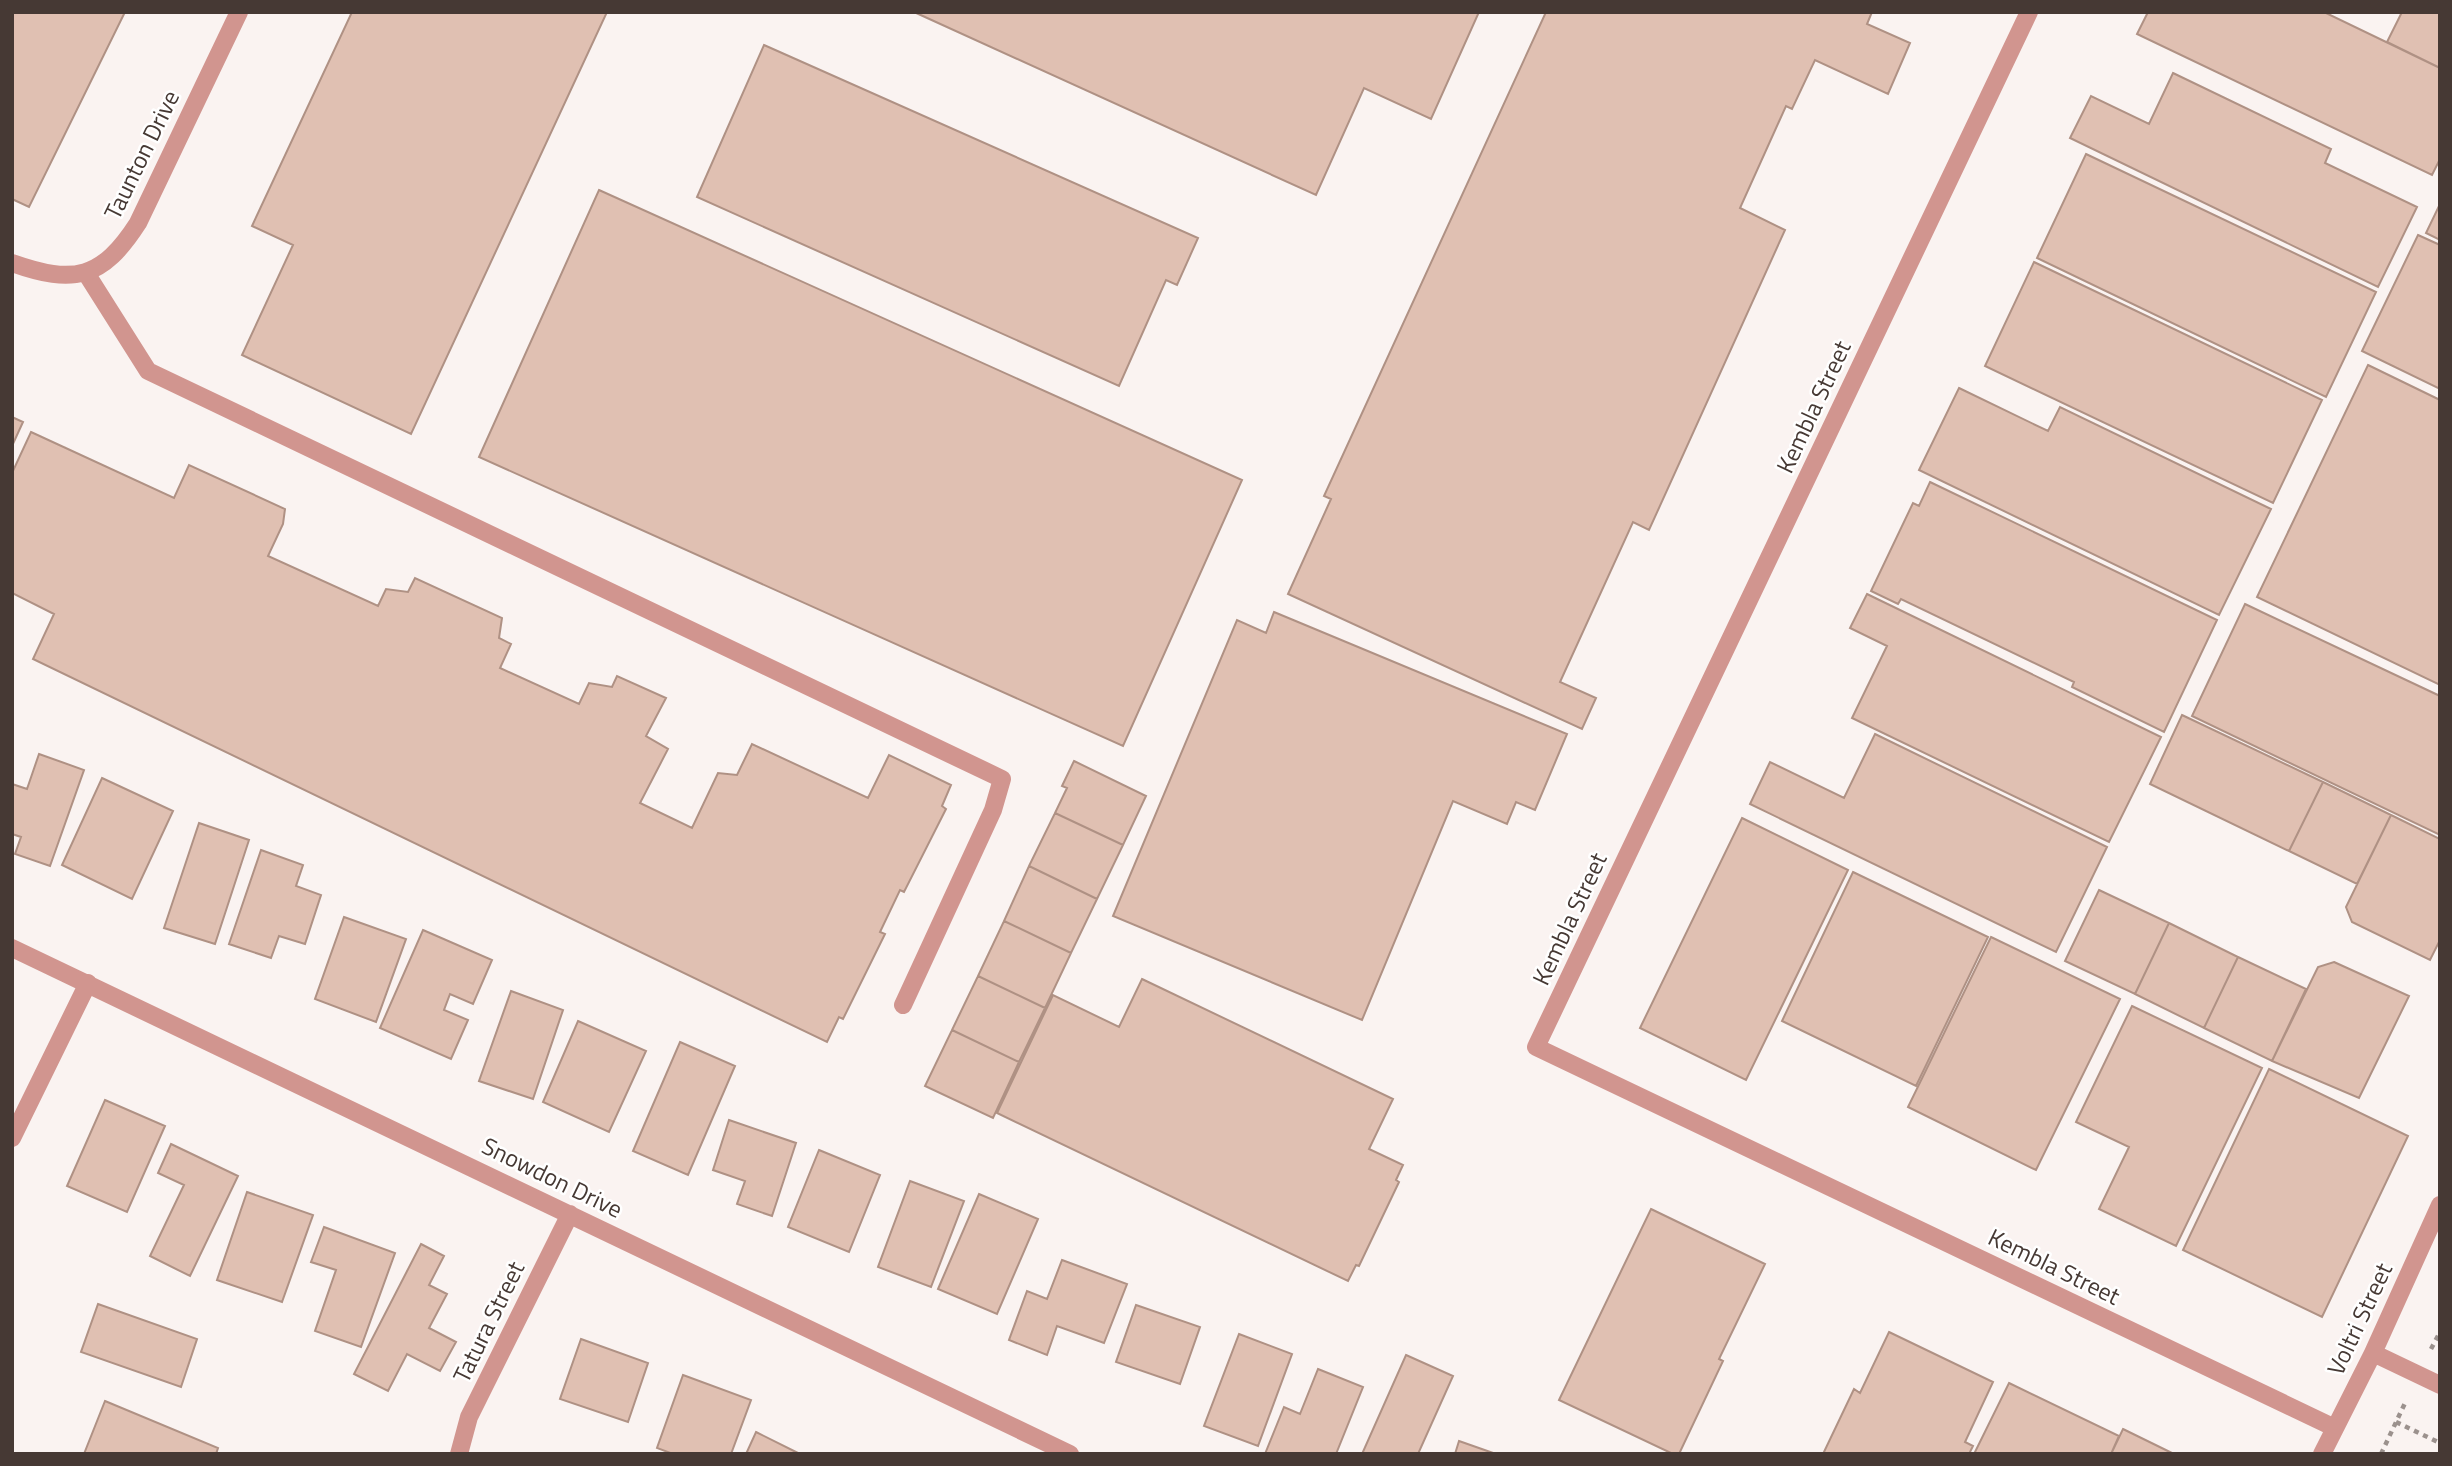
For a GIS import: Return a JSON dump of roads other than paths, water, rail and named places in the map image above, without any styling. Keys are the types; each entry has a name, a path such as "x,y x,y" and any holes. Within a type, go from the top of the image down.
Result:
{"street":[{"name":"Taunton Drive","path":"86,273 110,261 138,223 239,12"},
{"name":"Kembla Street","path":"2029,12 1536,1047 2335,1428"},
{"path":"12,263 57,275 86,273 148,371 1002,779 993,810 902,1005"},
{"name":"Snowdon Drive","path":"12,948 1070,1454"},
{"path":"12,1138 88,983"},
{"name":"Voltri Street","path":"2322,1454 2373,1353 2440,1205"},
{"name":"Tatura Street","path":"459,1454 469,1417 570,1214"},
{"path":"2373,1353 2440,1385"}]}
